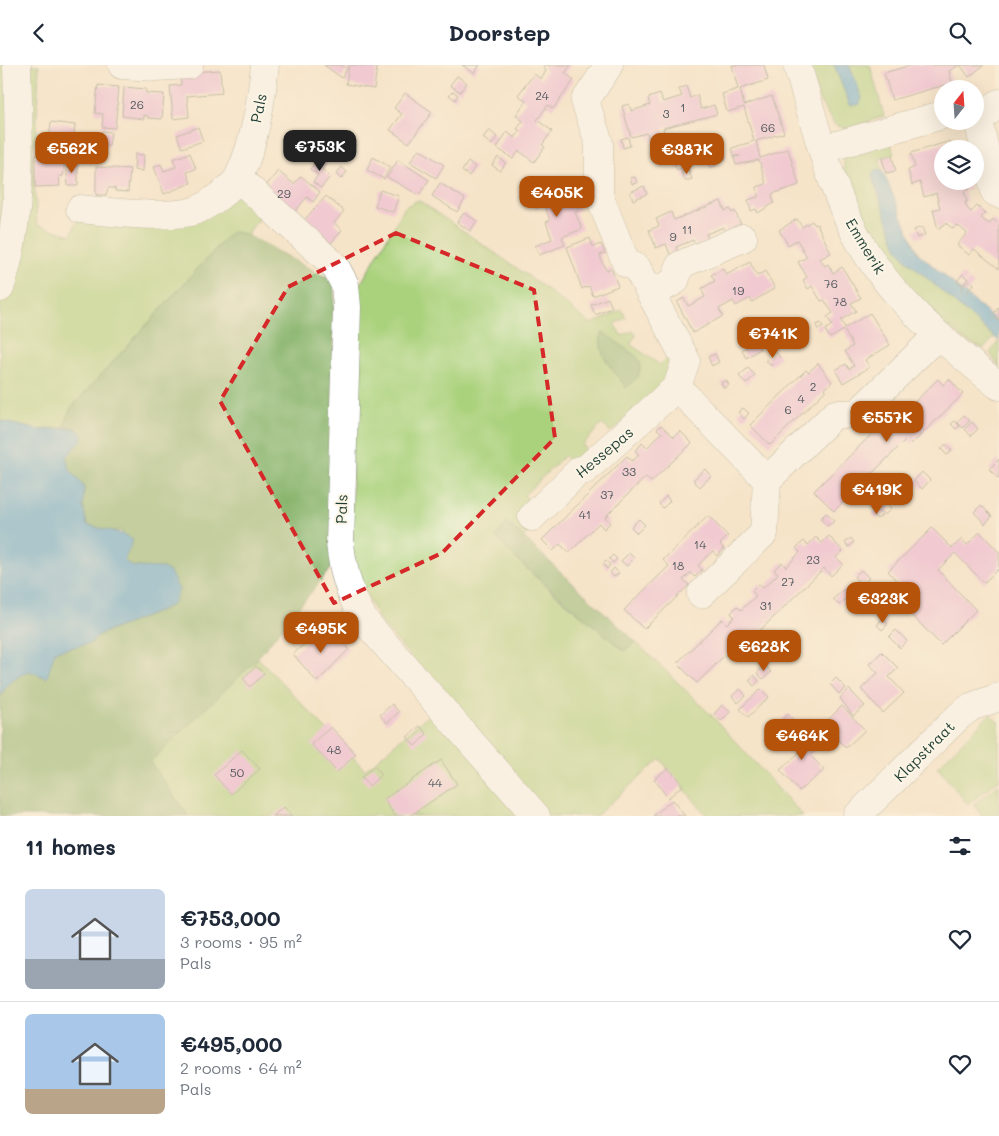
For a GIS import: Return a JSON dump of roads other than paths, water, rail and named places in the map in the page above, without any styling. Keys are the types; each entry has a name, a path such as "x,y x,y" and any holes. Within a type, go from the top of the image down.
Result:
{"street":[{"path":"0,287 10,254 18,188 17,65"},
{"path":"122,65 156,67 189,65"},
{"name":"Pals","path":"265,65 258,114 238,178 334,266 344,285 347,307 340,543 344,579 364,621 536,816"},
{"name":"Hessepas","path":"532,517 580,471 586,470 677,387 686,360 637,268 626,263 599,195 599,143 585,101 609,65"},
{"name":"Emmerik","path":"797,65 835,187 856,235 889,284 938,336 999,386"},
{"path":"984,114 995,192 999,194"},
{"path":"823,149 934,117"},
{"path":"80,209 126,213 194,212 205,207 238,178"},
{"path":"651,294 675,281 680,265 743,238"},
{"path":"701,595 764,533 767,480 835,414 856,414 938,336"},
{"path":"677,387 767,480"},
{"name":"Klapstraat","path":"857,816 959,716 971,707 999,697"}],"water":[{"path":"834,65 849,65 862,98 859,105 850,105"},
{"path":"879,169 883,172 918,253 999,323 999,341 906,260 897,247 872,176 873,172"},
{"path":"0,421 39,430 75,428 82,434 82,440 66,457 70,470 84,487 83,507 87,525 117,532 133,540 124,561 134,567 163,568 170,572 179,590 173,604 155,613 98,635 91,643 55,651 47,678 29,671 12,681 0,697"}]}
